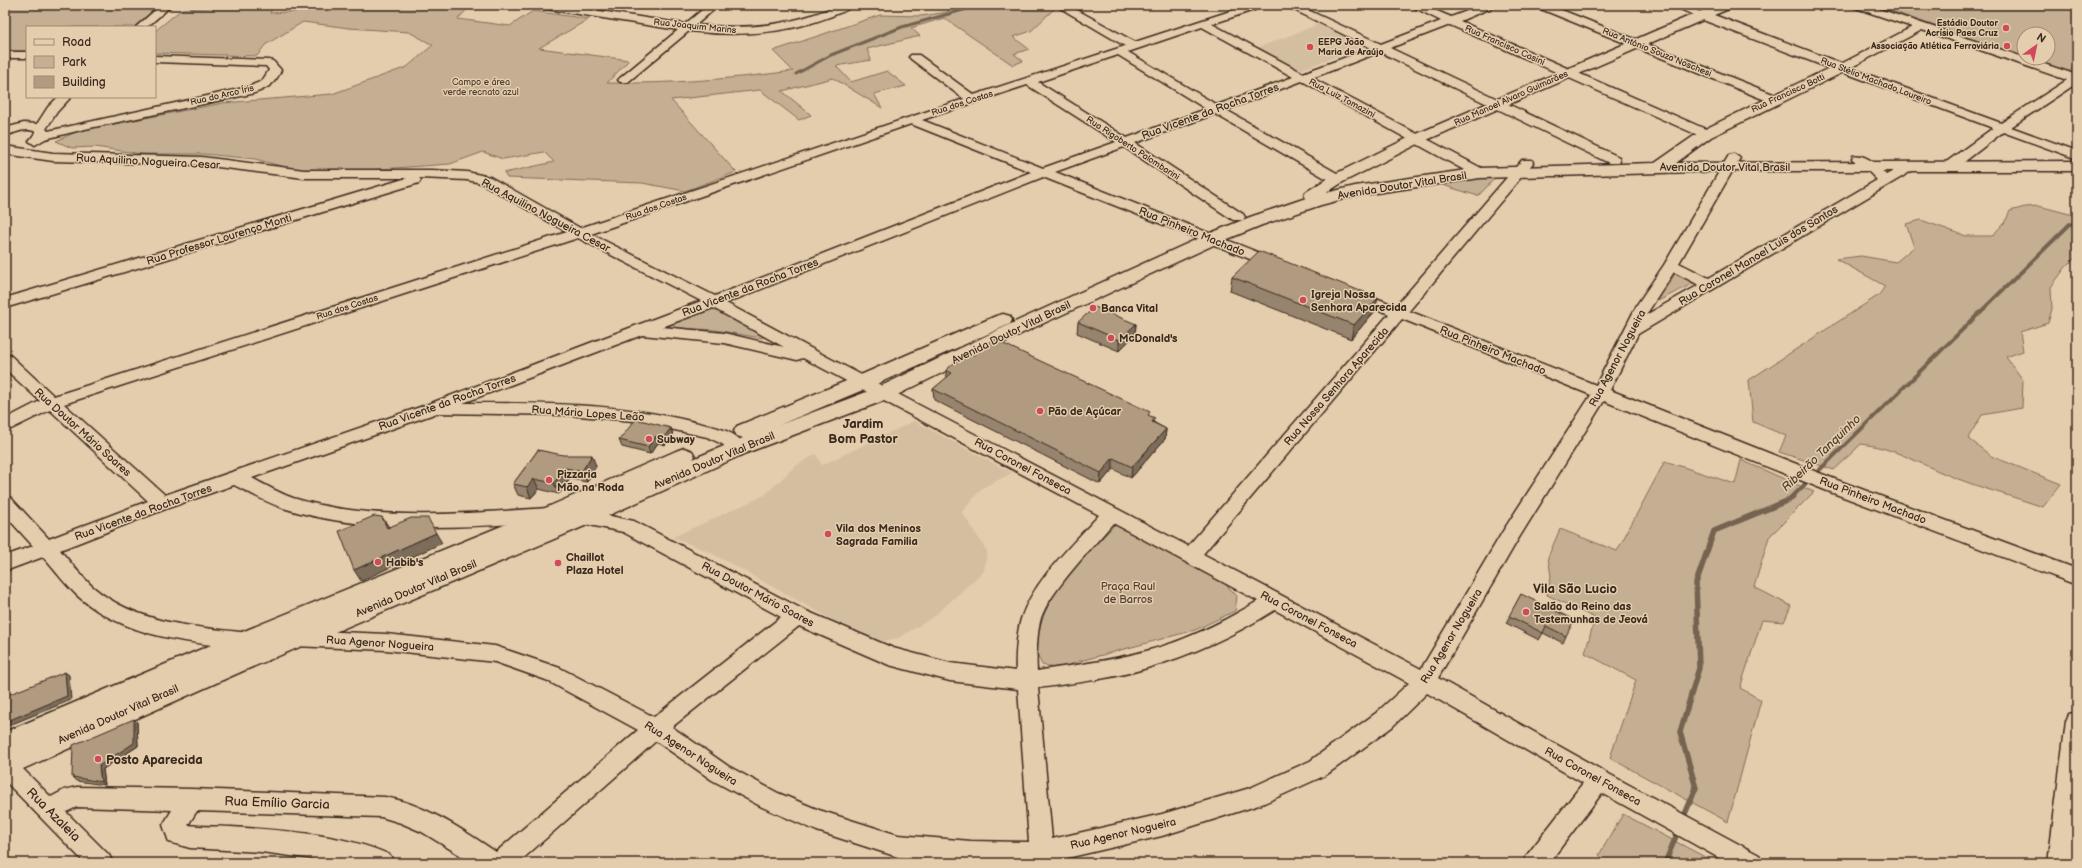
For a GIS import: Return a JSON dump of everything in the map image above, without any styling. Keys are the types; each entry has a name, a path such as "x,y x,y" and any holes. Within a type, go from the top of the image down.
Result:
{"main road":[{"name":"Rua Manoel Alvaro Guimarães","path":"1312,195 1337,179 1417,139 1714,10"},
{"name":"Rua Stélio Machado Loureiro","path":"1714,10 1841,68"},
{"name":"Rua Francisco Botti","path":"1664,164 1706,134 1774,99 1841,68"},
{"name":"Avenida Doutor Vital Brasil","path":"1524,167 1614,160 1664,164"},
{"name":"Avenida Doutor Vital Brasil","path":"5,745 246,641 551,514 732,443 884,393 1024,325 1238,217 1312,195 1399,175 1474,169 1732,162 1865,163 2077,160"},
{"name":"Avenida Doutor Vital Brasil","path":"1865,163 1910,166 1954,162 2077,166"},
{"name":"Avenida Doutor Vital Brasil","path":"6,770 234,663 298,638 586,516 732,443 863,382 1099,278 1204,235 1256,221 1315,201 1355,191 1474,169"}],"street":[{"path":"142,26 167,5"},
{"name":"Rua Joaquim Marins","path":"540,5 579,8 686,27 744,31 807,20 833,12 848,5"},
{"path":"624,80 714,5"},
{"path":"1060,5 1134,46"},
{"name":"Rua dos Costas","path":"5,426 50,403 98,386 579,233 911,120 1259,5"},
{"path":"1288,5 1500,104 1614,160"},
{"name":"Rua Francisco Casini","path":"1414,5 1706,134"},
{"name":"Rua Vicente da Rocha Torres","path":"5,564 162,503 432,409 714,302 1043,172 1216,110 1493,5"},
{"name":"Rua António Souza Noschesi","path":"1540,5 1774,99"},
{"name":"Rua Stélio Machado Loureiro","path":"1676,5 1714,10"},
{"path":"1857,5 2076,78"},
{"name":"Rua Luiz Tomazini","path":"1204,24 1474,169"},
{"name":"Rua Francisco Botti","path":"1841,68 1920,27"},
{"path":"1119,51 1216,110 1337,179"},
{"path":"5,55 26,55"},
{"path":"915,57 972,100"},
{"name":"Rua do Arco Íris","path":"39,135 251,90 264,85 274,76 275,70 269,63 156,59"},
{"name":"Rua Stélio Machado Loureiro","path":"1841,68 2077,155"},
{"path":"1954,162 2001,128 2076,78"},
{"name":"Rua Rigoberto Palombarini","path":"1028,81 1125,142 1238,217"},
{"path":"5,131 21,127 52,110 64,98"},
{"path":"5,150 21,147 39,135 52,110"},
{"name":"Rua Pinheiro Machado","path":"911,120 1291,270"},
{"path":"21,127 39,135 53,157"},
{"name":"Rua Aquilino Nogueira Cesar","path":"5,150 53,157 202,161 304,174 432,174 467,176 485,180 579,233 714,302 825,363 863,382"},
{"name":"Rua Agenor Nogueira","path":"5,503 86,592 110,609 128,617 180,633 246,641 298,638 433,646 495,654 553,674 655,728 720,773 770,800 817,820 898,846 1041,858 1162,826 1254,797 1318,768 1384,720 1425,681 1510,536 1600,394 1633,330 1645,303 1672,264 1732,162"},
{"path":"1865,163 1883,181"},
{"name":"Rua Coronel Manoel Luis dos Santos","path":"1633,330 1910,166"},
{"name":"Rua Nossa Senhora Aparecida","path":"1191,555 1524,167"},
{"name":"Rua Professor Lourenço Monti","path":"5,303 432,174"},
{"path":"1672,264 1709,284"},
{"name":"Rua Pinheiro Machado","path":"1342,290 1831,485 2077,577"},
{"path":"1645,303 1671,307"},
{"path":"638,330 686,334 744,342 825,363"},
{"name":"Rua Doutor Mário Soares","path":"5,360 50,403 162,503"},
{"name":"Rua Coronel Fonseca","path":"863,382 1191,555 1425,681 1599,780 1751,863"},
{"name":"Rua Mário Lopes Leão","path":"432,409 537,409 606,412 650,416 732,443"},
{"name":"Rua Doutor Mário Soares","path":"235,478 295,505 352,517 409,521 467,520 551,514 586,516 627,526 797,616 889,656 950,672 1027,681 1086,672 1146,660 1192,644 1237,623 1275,600"},
{"path":"1041,858 1026,663 1031,619 1040,600 1111,513"},
{"path":"501,863 655,728 797,616"},
{"path":"2060,863 2075,762 2077,721"},
{"name":"Rua Azaleia","path":"6,770 51,810 101,863"},
{"path":"1535,863 1599,780"},
{"name":"Rua Emílio Garcia","path":"51,810 64,800 77,797 192,799 358,805 387,808 419,818 457,839 493,863"},
{"path":"192,799 174,825 177,834 190,838 229,838 353,853 377,858 382,863"}],"shaded area":[{"name":"EEPG João Maria de Araújo","path":"1319,24 1363,46 1298,71 1257,48"},
{"name":"Vila dos Meninos Sagrada Familia","path":"914,421 1012,473 982,488 962,512 987,551 984,571 932,618 898,638 875,643 711,553 673,537 765,495 794,467 816,454 822,465"}],"green space":[{"path":"5,5 160,5 135,26 26,26 26,51 5,51"},
{"name":"Campo e área verde recnato azul","path":"246,5 274,5 270,13 308,11 318,5 471,5 458,19 510,26 533,11 589,19 539,48 629,60 607,83 654,83 793,71 773,51 880,15 921,16 948,12 948,7 935,5 1046,5 1055,8 1031,31 1013,37 1029,49 1014,54 1023,61 1013,65 944,18 911,28 920,36 867,49 871,60 836,66 851,82 887,71 906,86 874,94 882,108 833,78 782,91 811,115 799,120 760,90 671,100 736,172 685,191 642,183 507,178 504,173 554,162 544,152 503,159 483,152 450,164 311,174 255,159 203,154 142,154 95,147 72,148 56,141 78,131 223,103 332,94 407,67 433,45 409,32 349,28 303,22 265,45 257,56 156,53 156,30 182,9"},
{"name":"Associação Atlética Ferroviária","path":"1874,5 2077,5 2077,66 2068,72 2050,66 2056,66 2056,26 2016,26 2016,54"},
{"path":"1498,175 1478,196 1433,182"},
{"path":"2039,206 2077,216 2077,256 2065,268 2051,287 2052,309 2048,323 2020,332 2023,351 2006,357 2023,380 2022,408 1982,415 1968,438 1991,456 2061,484 2043,507 1961,480 1895,452 1873,446 1861,444 1834,470 1779,452 1786,436 1753,422 1749,380 1879,295 1885,286 1836,259 1861,256 1896,262 1914,247 1906,224 1921,220 1966,236 1992,236 2005,222 2010,211 2025,207"},
{"path":"1676,272 1696,282 1658,301"},
{"path":"712,307 768,335 761,338 715,330 660,327"},
{"path":"1741,460 1814,492 1769,537 1754,587 1791,606 1784,622 1762,620 1740,688 1761,700 1728,822 1610,758 1636,680 1585,653 1595,618 1547,595 1551,576 1548,557 1560,529 1617,551 1665,461 1735,484"},
{"name":"Praça Raul de Barros","path":"1116,523 1219,578 1237,596 1235,611 1195,630 1080,661 1059,669 1042,665 1036,648 1039,629 1045,612 1054,595 1065,580"},
{"path":"1623,814 1707,858 1706,863 1608,863 1599,855"}],"building":[{"path":"1259,251 1378,298 1354,325 1232,277"},
{"path":"1095,307 1136,324 1119,340 1078,322"},
{"name":"Pão de Açúcar","path":"993,339 1150,412 1148,415 1155,418 1152,422 1166,429 1132,467 1113,458 1101,473 933,389 952,373 946,370 967,352 974,355"},
{"path":"636,419 671,428 663,438 656,436 648,447 619,440"},
{"path":"538,450 563,455 592,455 582,471 565,468 554,483 534,479 527,487 513,484"},
{"name":"Habib's","path":"374,516 382,517 387,528 411,518 428,518 436,533 354,570 339,531"},
{"name":"Salão do Reino das Testemunhas de Jeová","path":"1521,594 1574,620 1566,636 1546,626 1543,633 1509,616"},
{"path":"65,672 67,696 5,722 5,696"},
{"name":"Posto Aparecida","path":"134,719 134,743 99,766 101,782 72,777 73,745"}],"waterway":[{"path":"796,74 831,55 902,27 981,5"},
{"name":"Ribeirão Tanquinho","path":"1793,496 2070,224"},
{"name":"Ribeirão Tanquinho","path":"1682,821 1696,788 1680,732 1699,668 1696,583 1714,531 1789,500 1793,496"},
{"name":"Ribeirão Tanquinho","path":"1665,863 1679,829"}],"place":[{"name":"Estádio Doutor Acrísio Paes Cruz","path":"2006,28"},
{"name":"Associação Atlética Ferroviária","path":"2007,46"},
{"name":"EEPG João Maria de Araújo","path":"1310,47"},
{"name":"Igreja Nossa Senhora Aparecida","path":"1303,300"},
{"name":"Banca Vital","path":"1093,308"},
{"name":"McDonald's","path":"1111,338"},
{"name":"Pão de Açúcar","path":"1040,411"},
{"name":"Subway","path":"649,439"},
{"name":"Pizzaria Mão na Roda","path":"549,480"},
{"name":"Vila dos Meninos Sagrada Familia","path":"828,534"},
{"name":"Habib's","path":"378,562"},
{"name":"Chaillot Plaza Hotel","path":"558,563"},
{"name":"Salão do Reino das Testemunhas de Jeová","path":"1526,612"},
{"name":"Posto Aparecida","path":"98,759"}],"district":[{"name":"Jardim Bom Pastor","path":"863,430"},
{"name":"Vila São Lucio","path":"1575,588"}]}
